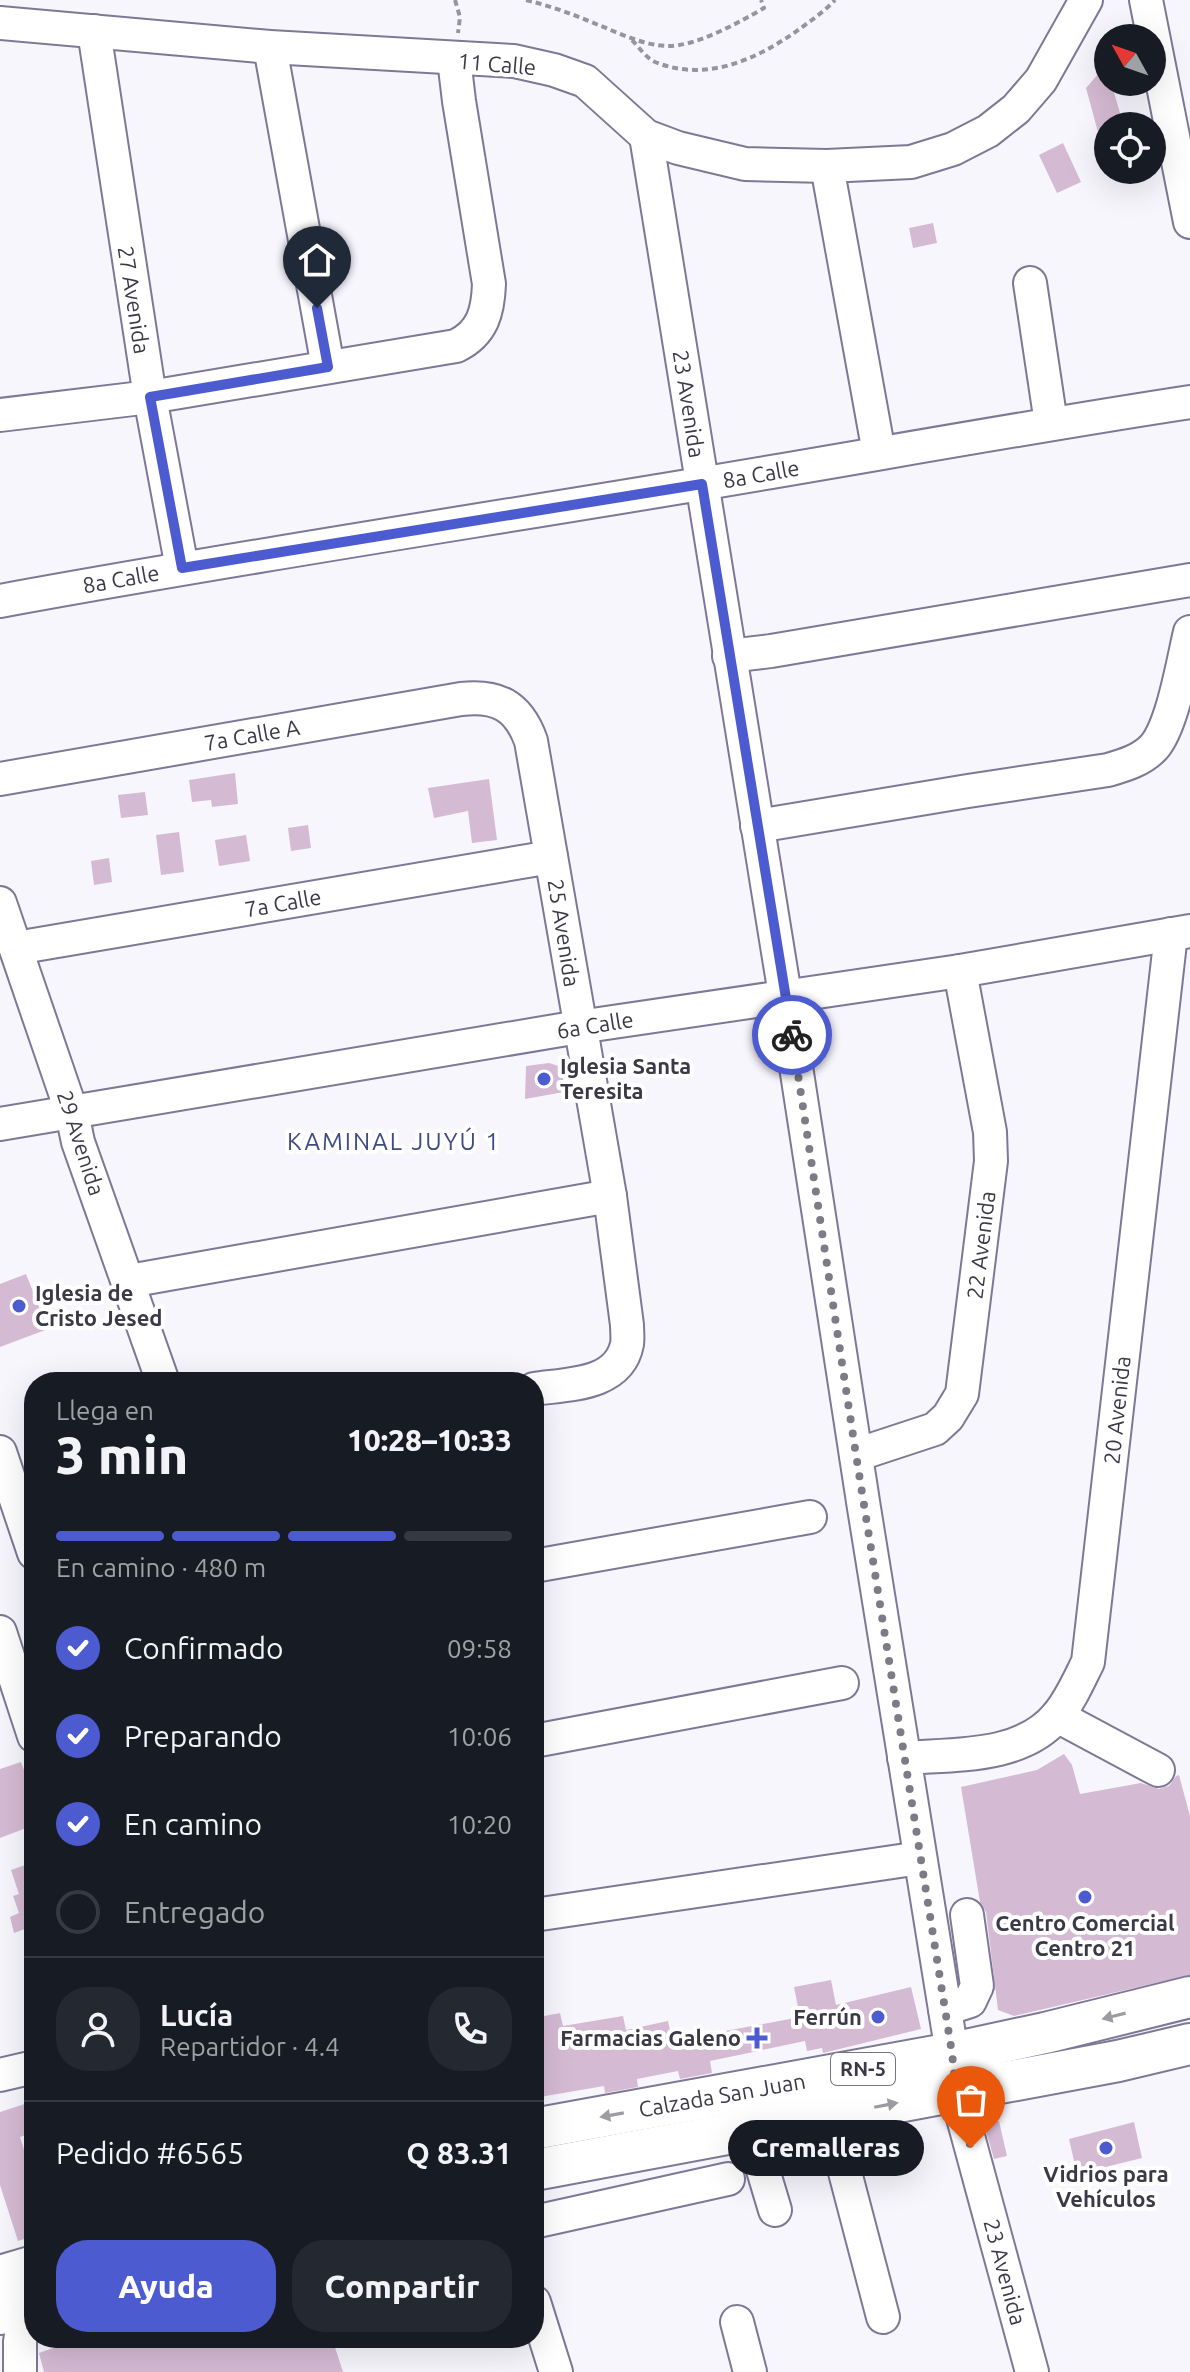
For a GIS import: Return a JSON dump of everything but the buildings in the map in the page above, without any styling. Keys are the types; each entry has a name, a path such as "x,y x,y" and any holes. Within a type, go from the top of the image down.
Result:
{"main road":[{"name":"Calzada San Juan","path":"544,2127 952,2053 1190,1997"},
{"name":"Calzada San Juan","path":"544,2168 1118,2061 1190,2044"}],"street":[{"name":"11 Calle","path":"0,23 270,47 514,61 585,81 646,136 678,148 745,164 827,166 911,162 953,149 988,131 1016,109 1041,80 1086,0"},
{"path":"1146,0 1190,222"},
{"name":"27 Avenida","path":"94,31 150,397 182,568"},
{"path":"270,47 328,367"},
{"path":"0,415 150,397 456,346 470,337 488,308 489,284 454,59"},
{"name":"23 Avenida","path":"646,136 785,995 956,2092 1032,2372"},
{"path":"662,231 665,201 675,180 694,164 719,160"},
{"path":"827,166 879,453"},
{"path":"1030,283 1051,423"},
{"name":"8a Calle","path":"0,601 182,568 1190,402"},
{"path":"729,656 1190,580"},
{"path":"757,826 1108,770 1140,758 1158,741 1168,720 1190,632"},
{"name":"7a Calle A","path":"0,779 461,699 486,698 504,704"},
{"name":"25 Avenida","path":"504,704 521,720 531,741 610,1196 627,1325 627,1344 621,1361 608,1374 544,1387"},
{"name":"7a Calle","path":"16,948 551,857"},
{"name":"29 Avenida","path":"0,903 72,1113 78,1142 160,1372"},
{"name":"6a Calle","path":"0,1124 579,1027 960,971 1181,932"},
{"name":"20 Avenida","path":"904,1758 994,1751 1044,1729 1068,1699 1089,1656 1181,932"},
{"name":"22 Avenida","path":"856,1455 935,1429 948,1417 962,1394 991,1161 990,1132 960,971"},
{"path":"129,1281 610,1196"},
{"path":"0,1452 24,1523"},
{"path":"544,1564 810,1517"},
{"path":"0,1632 24,1705"},
{"path":"544,1739 842,1683"},
{"path":"1057,1716 1158,1770"},
{"path":"544,1914 920,1858"},
{"path":"945,2009 970,2001 977,1986 967,1915"},
{"path":"0,2075 24,2069"},
{"path":"830,2115 883,2317"},
{"path":"751,2130 775,2210"},
{"path":"544,2220 728,2179"},
{"path":"15,2300 20,2372"},
{"path":"737,2322 750,2372"},
{"path":"544,2334 556,2372"}],"path":[{"path":"526,0 560,9 630,38 668,46 707,37 744,20 764,8 761,0"},
{"path":"630,38 652,61 692,71 742,63 779,44 835,0"}],"way so far":[{"path":"792,1035 956,2092 971,2148"}],"place":[{"name":"Iglesia Santa Teresita","path":"544,1079"},
{"name":"Iglesia de Cristo Jesed","path":"19,1306"},
{"name":"Centro Comercial Centro 21","path":"1085,1897"},
{"name":"Ferrún","path":"878,2017"},
{"name":"Farmacias Galeno","path":"757,2038"},
{"name":"Cremalleras","path":"971,2148"},
{"name":"Vidrios para Vehículos","path":"1106,2148"}],"district":[{"name":"KAMINAL JUYÚ 1","path":"394,1142"}],"route":[{"path":"317,308 328,367 150,397 182,568 702,484 792,1035"}]}
